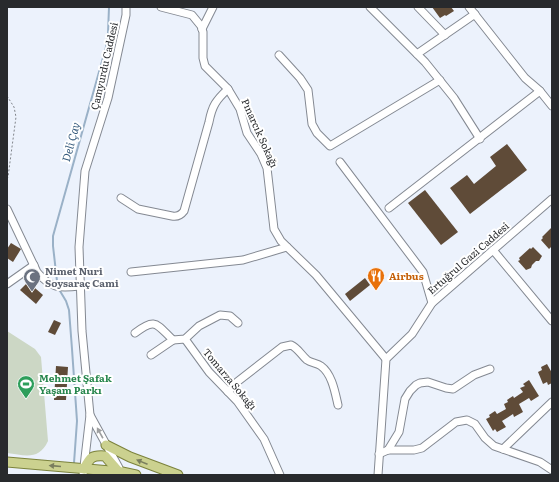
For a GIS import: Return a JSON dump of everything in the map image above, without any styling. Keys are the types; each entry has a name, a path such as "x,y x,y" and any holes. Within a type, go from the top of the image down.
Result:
{"main road":[{"path":"106,445 130,457 178,475"},
{"path":"84,472 89,459 95,455 105,456 121,473"},
{"path":"7,462 84,472 136,475"}],"street":[{"name":"Çamyurdu Caddesi","path":"84,472 90,415 82,331 79,246 85,171 108,98 126,15 126,7"},
{"path":"161,7 192,15 202,29"},
{"path":"202,29 213,7"},
{"path":"370,7 425,62 454,98 480,139"},
{"path":"418,7 445,35"},
{"path":"469,7 525,78 540,91 552,106"},
{"path":"418,54 475,14"},
{"name":"Pınarcık Sokağı","path":"202,29 202,58 205,66 228,89 240,110 247,133 261,154 267,168 274,229 281,241 316,276 386,359"},
{"path":"279,56 308,90 312,124 317,133 330,146 440,80"},
{"path":"121,198 138,209 176,217 182,214 197,166 212,109 218,98 228,89"},
{"path":"389,208 540,91"},
{"path":"340,162 423,272 432,303"},
{"name":"Ertuğrul Gazi Caddesi","path":"386,359 412,334 432,303 552,199"},
{"path":"7,209 37,272 44,280 53,286 63,288 80,286"},
{"path":"131,272 243,260 287,247"},
{"path":"493,250 552,321"},
{"path":"7,284 34,265"},
{"path":"151,355 173,340 185,339 199,326 220,315 230,316 238,323"},
{"path":"135,333 146,324 152,323 158,325 173,340"},
{"name":"Tomarza Sokağı","path":"185,339 209,372 237,402 264,439 280,475"},
{"path":"228,392 237,382 282,347 291,345 296,348 308,361 322,366 327,371 338,405"},
{"path":"378,475 386,359"},
{"path":"388,450 399,432 405,399 416,385 428,382 446,388 453,388 474,375 490,369"},
{"path":"503,449 552,402"},
{"name":"Çamyurdu Caddesi","path":"90,415 121,473"},
{"path":"379,454 388,450 414,450 422,448 456,422 467,420 475,424 485,438 494,446 540,462 552,470"}],"path":[{"path":"7,96 12,102 16,117 7,179"}],"green space":[{"name":"Mehmet Şafak Yaşam Parkı","path":"7,331 35,349 41,357 48,441 40,452 36,454 25,455 7,453"}],"building":[{"path":"432,7 451,7 454,11 440,18"},
{"path":"507,144 527,170 470,214 450,188 467,175 474,184 496,166 490,157"},
{"path":"425,190 458,232 441,245 408,203"},
{"path":"552,227 552,246 549,249 541,240"},
{"path":"11,243 21,249 13,262 7,258 7,249"},
{"path":"533,247 542,256 539,261 536,261 532,265 531,268 526,270 518,261 520,260 519,258"},
{"path":"365,278 370,285 350,301 345,294"},
{"name":"Nimet Nuri Soysaraç Cami","path":"28,282 43,295 36,304 20,290"},
{"path":"54,320 61,323 55,335 48,332"},
{"path":"547,364 552,373 552,383 548,385 547,382 543,384 538,372 542,370 541,367"},
{"path":"56,366 68,367 66,400 54,400"},
{"path":"529,380 539,396 531,401 529,398 519,404 523,412 514,417 513,414 502,421 506,427 497,432 495,429 493,431 486,419 495,411 497,414 506,409 504,404 508,402 507,400 513,396 514,398 523,392 520,388 525,386 523,384"}],"waterway":[{"name":"Deli Çay","path":"57,281 53,236 106,47 109,7"},
{"name":"Deli Çay","path":"60,291 69,310 77,421 74,463"}],"place":[{"name":"Airbus","path":"376,291"},
{"name":"Nimet Nuri Soysaraç Cami","path":"32,292"},
{"name":"Mehmet Şafak Yaşam Parkı","path":"26,399"}]}
